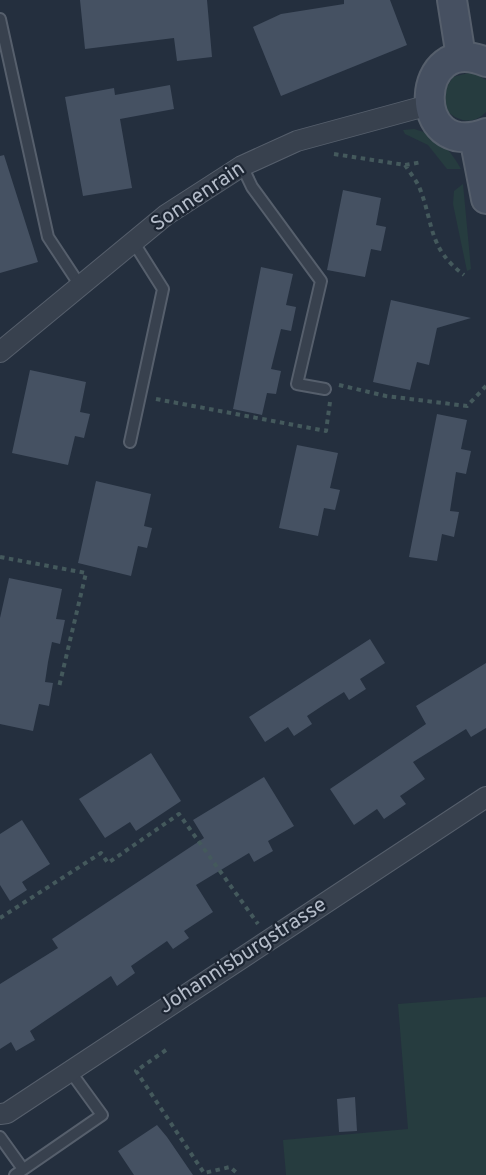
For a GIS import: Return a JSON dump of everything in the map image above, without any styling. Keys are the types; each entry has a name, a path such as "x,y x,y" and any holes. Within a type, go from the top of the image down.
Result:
{"main road":[{"path":"452,0 474,60 446,63 435,74 428,89 429,105 434,119 445,130 459,136 480,135 486,199"}],"street":[{"name":"Sonnenrain","path":"0,352 166,215 242,166 297,141 429,105"},
{"name":"Johannisburgstrasse","path":"0,1114 7,1113 486,796"}],"lane":[{"path":"0,19 48,237 81,287"},
{"path":"242,166 252,188 321,281 297,384 325,389"},
{"path":"130,441 163,289 134,243"},
{"path":"1,1142 19,1172 102,1115 70,1071"}],"path":[{"path":"333,154 405,165 422,162"},
{"path":"405,165 420,188 428,222 440,249 453,266 464,274"},
{"path":"140,396 326,431 332,405 325,389 341,384 386,396 467,406 486,386"},
{"path":"0,557 86,573 59,687"},
{"path":"0,918 101,853 108,863 179,814 269,939"},
{"path":"166,1050 136,1071 204,1173 230,1167 239,1175"}],"green space":[{"path":"472,72 486,80 486,112 477,119 466,121 456,118 447,111 443,93 453,77"},
{"path":"414,129 430,135 442,144 461,169 447,169 428,145 405,134 403,130"},
{"path":"463,184 471,269 467,271 453,204 454,191"},
{"path":"486,997 486,1175 286,1175 283,1140 408,1129 398,1004"}],"building":[{"path":"80,0 207,0 212,57 177,61 174,38 85,49"},
{"path":"344,0 390,0 407,45 281,96 253,27 281,14 344,4"},
{"path":"170,85 174,109 120,119 132,188 83,196 65,97 114,88 115,95"},
{"path":"4,155 38,262 0,273 0,156"},
{"path":"343,190 381,198 376,225 386,227 381,251 371,249 365,277 327,270"},
{"path":"261,267 293,274 286,305 296,307 291,331 281,329 271,369 281,371 276,394 267,393 262,415 233,409"},
{"path":"391,300 471,318 437,328 429,365 417,362 410,390 373,382"},
{"path":"30,370 86,382 80,412 90,414 84,438 75,436 68,465 12,453"},
{"path":"437,414 467,420 461,449 471,451 466,474 456,472 450,511 459,512 454,537 442,534 437,561 409,557"},
{"path":"297,445 338,453 330,488 340,490 335,510 324,508 318,536 279,528"},
{"path":"96,481 151,494 144,526 152,528 147,548 138,546 131,576 78,563"},
{"path":"9,578 62,589 56,619 65,620 60,644 52,642 45,682 53,683 49,706 39,704 33,731 0,724 0,618"},
{"path":"370,639 385,663 360,679 366,689 349,700 344,692 325,704 307,716 312,724 294,736 288,727 265,742 249,717"},
{"path":"486,663 486,728 471,737 466,729 413,762 425,779 400,796 406,804 384,819 377,809 354,825 330,789 426,724 416,706"},
{"path":"151,753 181,801 136,831 130,822 105,838 79,799"},
{"path":"264,777 294,826 268,841 273,851 254,862 249,853 196,885 213,912 184,931 189,938 173,949 167,941 131,966 135,973 117,986 111,976 30,1031 35,1040 16,1051 11,1042 0,1049 0,984 58,948 52,939 204,838 193,820"},
{"path":"22,820 50,864 22,882 27,890 10,901 0,885 0,834"},
{"path":"355,1097 357,1131 339,1132 337,1099"},
{"path":"157,1125 193,1175 134,1175 118,1151"}]}
